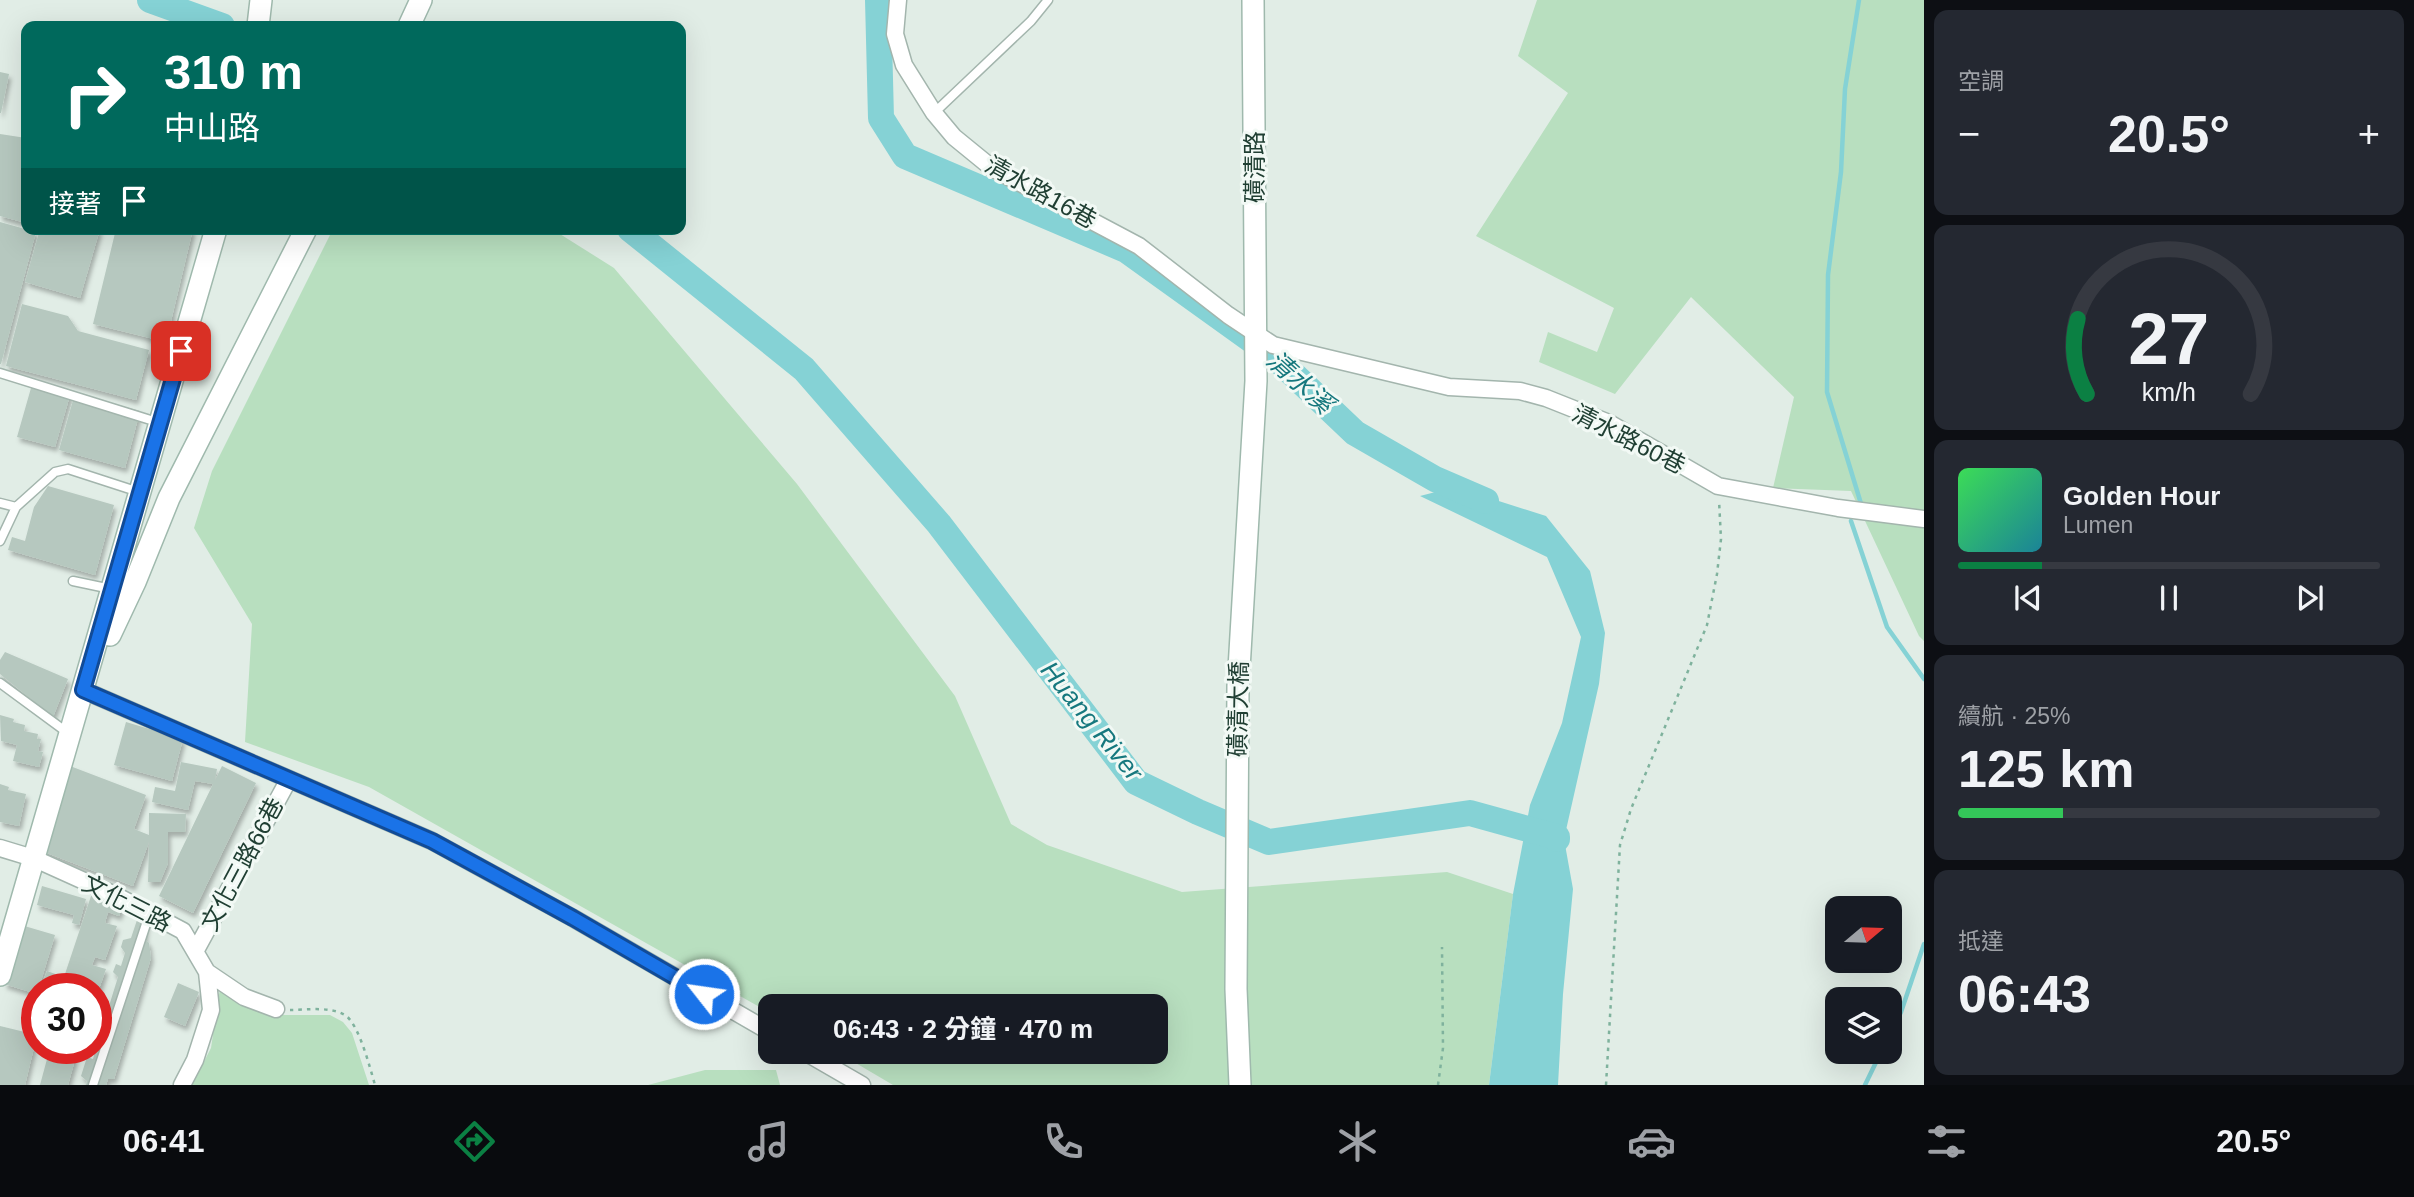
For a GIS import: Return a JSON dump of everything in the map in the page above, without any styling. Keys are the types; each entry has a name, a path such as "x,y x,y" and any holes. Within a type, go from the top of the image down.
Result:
{"street":[{"path":"259,21 261,0"},
{"name":"清水路16巷","path":"898,0 895,34 904,65 934,113 954,137 992,167 1139,246 1255,334"},
{"name":"磺清路","path":"1253,0 1255,334"},
{"path":"0,975 214,235"},
{"path":"83,690 135,582 169,499 303,235"},
{"name":"清水路60巷","path":"1255,334 1273,345 1389,374 1449,387 1520,391 1546,398 1609,423 1718,486 1838,508 1924,519"},
{"name":"磺清大橋","path":"1240,1085 1236,989 1238,686 1256,381 1255,334"},
{"path":"83,690 432,841 573,918 758,1025"},
{"name":"文化三路66巷","path":"196,950 289,779"},
{"name":"文化三路","path":"0,848 33,858 150,912 183,931 207,972 211,1010 195,1060 182,1085"},
{"path":"207,972 244,998 276,1009"},
{"path":"826,1064 862,1085"}],"lane":[{"path":"934,113 1031,21 1048,0"},
{"path":"0,373 160,423"},
{"path":"0,541 16,507 54,472 68,469 140,493"},
{"path":"0,503 16,507"},
{"path":"73,581 112,589"},
{"path":"0,684 70,735"},
{"path":"93,1085 150,912"}],"path":[{"path":"1605,1085 1620,845 1631,809 1707,625 1721,539 1718,486"},
{"path":"1438,1085 1443,1048 1442,947"},
{"path":"276,1009 331,1010 345,1015 353,1025 376,1085"}],"green space":[{"path":"1537,0 1924,0 1924,641 1919,636 1851,491 1773,488 1794,397 1691,297 1615,394 1539,362 1548,332 1597,352 1614,308 1476,236 1568,93 1518,56"},
{"path":"330,235 562,235 614,268 797,484 955,696 1011,824 1047,845 1182,892 1447,872 1513,894 1489,1085 893,1085 857,1064 1168,1064 1168,994 758,994 758,1006 369,787 245,742 252,624 194,528 212,471"},
{"path":"220,988 279,1015 330,1015 343,1022 352,1033 369,1085 192,1085 211,1048"},
{"path":"705,1070 776,1070 780,1085 648,1085"}],"water":[{"path":"1455,487 1546,516 1590,571 1605,633 1599,684 1564,839 1573,889 1558,1085 1489,1085 1513,894 1530,805 1562,723 1581,637 1547,557 1420,496"}],"building":[{"path":"0,72 9,74 1,113 0,113"},
{"path":"0,134 21,137 21,222 0,216"},
{"path":"0,222 21,228 21,235 35,235 0,364"},
{"path":"38,235 98,235 80,298 25,282"},
{"path":"115,235 192,235 166,342 93,324"},
{"path":"22,304 68,316 78,331 149,350 136,400 6,366"},
{"path":"33,381 71,392 55,447 17,437"},
{"path":"75,393 140,411 125,468 59,450"},
{"path":"48,486 114,505 95,575 8,550 12,537 25,541 34,507"},
{"path":"5,652 68,679 53,717 0,674 0,660"},
{"path":"0,715 25,725 24,731 38,734 37,739 41,739 38,751 43,752 39,767 13,761 17,745 1,741"},
{"path":"126,722 183,739 172,781 114,765"},
{"path":"181,762 217,769 215,780 222,766 256,783 193,913 159,896 213,784 195,781 188,810 152,802 155,787 175,791"},
{"path":"70,766 146,795 134,829 149,835 149,813 186,814 185,832 168,832 168,863 160,882 148,882 149,842 133,886 39,850"},
{"path":"0,784 9,787 8,790 26,794 19,826 0,822"},
{"path":"42,886 86,899 79,925 72,923 74,915 37,905"},
{"path":"94,887 125,898 119,916 108,912 105,923 117,926 105,960 95,957 92,965 106,969 105,973 65,973"},
{"path":"138,917 147,921 145,939 149,943 151,958 114,1079 108,1079 106,1085 86,1085 87,1081 81,1076 85,1064 112,1064 112,997 118,977 113,972 116,964 121,966 125,953 121,947 123,940 131,938"},
{"path":"21,925 55,935 43,973 21,973 21,989 4,984"},
{"path":"178,983 199,992 185,1026 164,1017"},
{"path":"0,1026 21,1031 21,1064 30,1064 25,1085 0,1085"},
{"path":"46,1064 74,1064 68,1085 40,1085"}],"waterway":[{"name":"Huang River","path":"150,0 208,21"},
{"name":"清水溪","path":"878,0 881,118 905,156 1126,250 1275,357 1355,433 1435,479 1486,501"},
{"path":"1859,0 1845,89 1841,172 1828,275 1827,392 1862,507"},
{"name":"Huang River","path":"637,235 804,369 939,524 1136,782 1269,842 1470,813 1557,839"},
{"path":"1851,521 1887,627 1924,679"},
{"path":"1902,1009 1924,944"},
{"path":"1865,1085 1875,1064"}],"route":[{"path":"181,351 83,690 432,841 704,994"}]}
